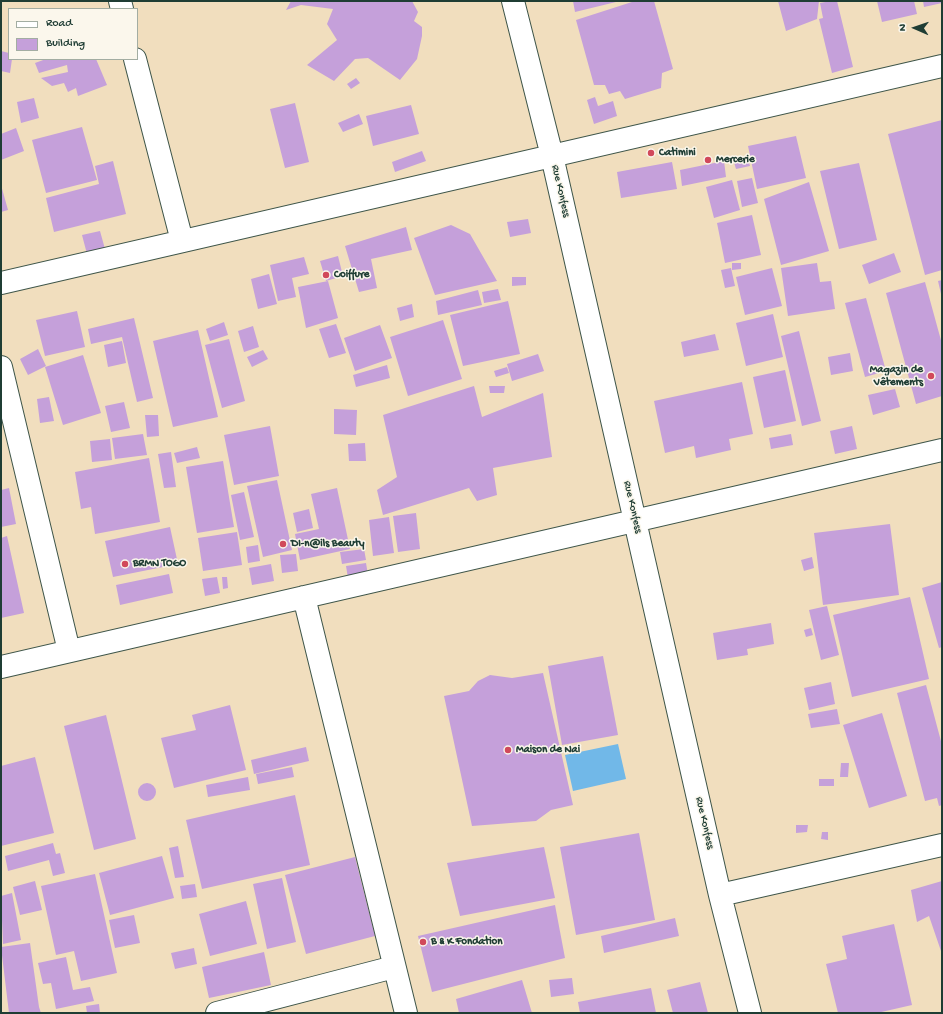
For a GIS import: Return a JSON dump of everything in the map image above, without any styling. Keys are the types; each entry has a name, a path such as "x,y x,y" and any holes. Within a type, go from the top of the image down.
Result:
{"street":[{"name":"Rue Konfess","path":"514,1 552,156 720,895 750,1013"},
{"path":"135,60 182,241"},
{"path":"1,283 942,66"},
{"path":"1,366 70,651"},
{"path":"1,667 942,450"},
{"path":"304,597 406,1013"},
{"path":"720,895 942,845"},
{"path":"216,1013 394,967"}],"water":[{"path":"618,744 626,779 573,791 565,755"}],"building":[{"path":"291,1 412,1 418,12 414,21 422,27 422,36 417,59 400,80 368,58 355,59 334,81 307,65 337,40 327,24 333,9 301,5 286,10"},
{"path":"573,1 616,1 616,2 575,12"},
{"path":"635,1 654,1 673,69 662,73 661,88 625,99 620,91 609,94 605,85 594,85 576,20"},
{"path":"778,1 819,1 817,19 786,31"},
{"path":"837,1 853,67 832,73 819,19 823,18 820,3"},
{"path":"877,1 914,1 917,14 882,22"},
{"path":"923,1 942,1 942,3 924,7"},
{"path":"1,51 8,53 8,60 12,60 10,73 1,71"},
{"path":"43,60 96,60 107,85 78,96 76,88 68,92 64,83 52,86 41,78 68,72 67,65 39,73 35,63"},
{"path":"356,78 360,83 351,89 347,84"},
{"path":"595,97 598,106 613,101 617,116 594,124 587,100"},
{"path":"34,98 39,118 21,123 17,102"},
{"path":"295,103 309,162 285,168 270,109"},
{"path":"411,105 419,134 373,146 366,116"},
{"path":"359,114 363,124 343,132 338,123"},
{"path":"942,120 942,270 925,275 888,134"},
{"path":"82,127 97,180 46,193 32,140"},
{"path":"16,128 24,151 1,160 1,134"},
{"path":"796,136 806,178 757,189 748,146"},
{"path":"422,151 426,161 395,172 392,162"},
{"path":"747,156 750,166 736,169 733,159"},
{"path":"113,161 126,214 54,232 46,198 99,184 95,166"},
{"path":"724,161 726,177 682,186 680,170"},
{"path":"672,162 677,189 621,198 617,172"},
{"path":"859,163 877,240 839,249 820,171"},
{"path":"752,178 758,203 742,207 737,181"},
{"path":"732,180 740,210 714,218 706,187"},
{"path":"809,182 829,251 781,265 764,199"},
{"path":"1,185 8,210 1,212"},
{"path":"752,215 761,255 725,263 717,223"},
{"path":"528,219 531,233 510,237 507,222"},
{"path":"451,225 470,234 497,281 435,295 414,238"},
{"path":"406,227 412,250 371,259 377,288 359,292 345,246"},
{"path":"100,231 105,249 87,254 82,235"},
{"path":"894,253 901,272 869,284 862,265"},
{"path":"338,256 343,276 326,281 320,261"},
{"path":"304,257 309,274 292,278 296,297 278,301 270,265"},
{"path":"732,263 741,263 741,269 732,270"},
{"path":"817,263 820,282 831,281 835,309 788,316 781,268"},
{"path":"731,268 735,286 725,288 721,270"},
{"path":"772,268 782,306 745,315 736,277"},
{"path":"269,274 277,304 258,309 251,279"},
{"path":"512,277 526,277 526,285 512,286"},
{"path":"942,280 942,294 941,294 938,281"},
{"path":"328,281 338,318 306,328 298,287"},
{"path":"925,282 942,344 942,396 916,404 886,293"},
{"path":"498,289 501,300 484,303 482,292"},
{"path":"478,290 482,305 438,315 436,301"},
{"path":"866,298 886,371 865,377 845,303"},
{"path":"508,301 520,354 463,366 450,315"},
{"path":"412,304 414,317 400,321 397,308"},
{"path":"77,311 85,347 45,356 36,320"},
{"path":"773,314 783,357 746,366 736,323"},
{"path":"134,318 153,398 137,402 122,337 91,344 88,329"},
{"path":"443,320 462,379 408,396 390,337"},
{"path":"224,322 228,335 210,341 206,329"},
{"path":"336,324 346,353 329,358 319,329"},
{"path":"380,325 392,358 355,371 344,338"},
{"path":"253,326 259,347 244,352 238,331"},
{"path":"198,330 218,417 173,427 153,341"},
{"path":"799,331 821,421 802,426 781,336"},
{"path":"715,334 719,350 684,357 681,342"},
{"path":"229,339 245,401 222,408 205,345"},
{"path":"122,341 126,363 108,367 104,345"},
{"path":"38,349 46,366 28,375 20,359"},
{"path":"263,350 268,359 252,367 247,357"},
{"path":"850,353 853,371 831,375 828,357"},
{"path":"538,354 544,371 512,381 507,364"},
{"path":"83,355 101,413 63,425 45,367"},
{"path":"387,365 390,378 356,387 353,375"},
{"path":"507,367 509,373 496,377 494,371"},
{"path":"785,370 796,421 764,428 753,377"},
{"path":"742,382 753,434 729,439 731,450 696,458 694,446 665,453 654,401"},
{"path":"474,386 482,417 543,393 552,457 493,468 497,495 477,501 469,488 383,515 377,490 397,477 383,415"},
{"path":"489,386 505,386 504,393 490,393"},
{"path":"895,389 900,407 873,415 868,395"},
{"path":"49,397 54,421 40,423 37,399"},
{"path":"124,402 130,428 111,432 105,406"},
{"path":"334,409 357,410 356,435 334,434"},
{"path":"145,415 158,415 159,436 147,437"},
{"path":"270,426 279,476 234,485 224,435"},
{"path":"852,426 857,449 835,454 830,431"},
{"path":"143,434 147,455 115,459 112,438"},
{"path":"791,434 793,445 771,449 769,438"},
{"path":"110,439 112,460 92,462 90,441"},
{"path":"365,443 366,461 349,461 348,444"},
{"path":"197,447 200,458 177,463 174,453"},
{"path":"171,452 176,487 164,488 158,454"},
{"path":"149,458 160,522 95,534 91,507 81,509 75,472"},
{"path":"223,461 234,527 197,533 186,467"},
{"path":"277,480 292,550 263,557 247,486"},
{"path":"9,488 16,524 1,527 1,490"},
{"path":"337,488 350,549 300,560 295,534 319,529 311,494"},
{"path":"244,492 254,537 240,540 231,495"},
{"path":"309,509 313,528 297,532 293,513"},
{"path":"416,513 420,549 398,552 393,516"},
{"path":"389,517 394,553 373,556 369,520"},
{"path":"890,524 899,595 823,605 814,533"},
{"path":"170,527 178,564 113,577 105,541"},
{"path":"237,532 242,565 203,571 198,538"},
{"path":"7,536 24,613 1,618 1,538"},
{"path":"258,545 260,561 248,563 246,547"},
{"path":"364,549 366,560 342,564 340,552"},
{"path":"296,554 298,571 282,573 280,555"},
{"path":"812,557 814,568 804,571 801,560"},
{"path":"366,563 368,575 348,578 346,566"},
{"path":"271,564 274,581 252,585 249,568"},
{"path":"169,574 173,593 120,605 116,585"},
{"path":"217,577 220,593 205,596 202,579"},
{"path":"222,577 227,577 228,588 223,589"},
{"path":"942,582 942,647 939,648 922,588"},
{"path":"910,597 929,679 852,697 833,615"},
{"path":"827,606 839,655 821,660 809,610"},
{"path":"771,623 774,644 747,649 748,655 717,660 713,633"},
{"path":"811,628 813,635 806,637 804,630"},
{"path":"603,656 618,735 562,745 548,666"},
{"name":"Maison de Nai","path":"543,673 573,805 551,810 536,821 472,826 444,696 469,691 478,681 490,675 512,678"},
{"path":"831,682 835,704 809,710 804,688"},
{"path":"926,685 942,745 942,805 939,806 937,798 925,801 897,693"},
{"path":"230,705 246,770 174,788 161,738 196,730 192,715"},
{"path":"837,709 840,724 811,728 808,714"},
{"path":"882,713 907,796 869,808 843,725"},
{"path":"106,715 136,839 94,850 64,726"},
{"path":"306,747 309,761 254,774 251,760"},
{"path":"35,757 54,833 1,846 1,766"},
{"path":"841,763 849,763 848,777 840,777"},
{"path":"292,767 294,777 258,784 256,774"},
{"path":"248,777 250,790 208,797 206,785"},
{"path":"819,779 834,779 834,786 819,786"},
{"path":"147,783 153,786 156,792 153,798 147,801 141,798 138,792 141,786"},
{"path":"295,795 310,865 202,889 186,820"},
{"path":"796,825 808,825 807,832 796,833"},
{"path":"822,832 828,832 828,840 821,839"},
{"path":"639,833 655,920 576,935 560,847"},
{"path":"53,843 56,854 60,853 65,873 53,876 49,860 8,871 5,856"},
{"path":"178,846 184,877 175,878 169,848"},
{"path":"544,847 555,898 460,916 447,863"},
{"path":"162,856 174,898 110,915 99,873"},
{"path":"355,857 375,936 306,954 285,875"},
{"path":"95,874 117,973 81,981 74,951 56,955 41,886"},
{"path":"282,878 296,942 267,949 253,884"},
{"path":"35,881 42,910 20,915 13,887"},
{"path":"942,881 942,954 929,916 917,922 911,890"},
{"path":"195,884 197,897 182,899 180,886"},
{"path":"12,893 21,940 3,944 1,896"},
{"path":"246,901 257,944 210,956 199,914"},
{"path":"555,905 565,958 432,992 418,936"},
{"path":"134,915 140,943 115,948 109,920"},
{"path":"675,918 679,936 604,953 601,936"},
{"path":"894,924 912,1005 877,1013 838,1013 826,964 847,959 842,936"},
{"path":"30,943 41,1013 9,1013 1,947"},
{"path":"194,948 197,964 175,969 171,953"},
{"path":"264,952 271,985 209,998 202,967"},
{"path":"66,957 73,990 90,987 94,1001 56,1009 51,983 43,984 38,963"},
{"path":"572,978 574,994 551,997 549,980"},
{"path":"522,980 532,1013 459,1013 456,999"},
{"path":"700,982 708,1013 673,1013 667,990"},
{"path":"651,988 656,1013 580,1013 578,1002"},
{"path":"99,1004 100,1013 87,1013 86,1006"}],"place":[{"name":"Catimini","path":"651,153"},
{"name":"Mercerie","path":"708,160"},
{"name":"Coiffure","path":"326,275"},
{"name":"Magazin de Vêtements","path":"931,376"},
{"name":"DI-n@ils Beauty","path":"283,544"},
{"name":"BRMN TOGO","path":"125,564"},
{"name":"Maison de Nai","path":"508,750"},
{"name":"B & K Fondation","path":"423,942"}]}
